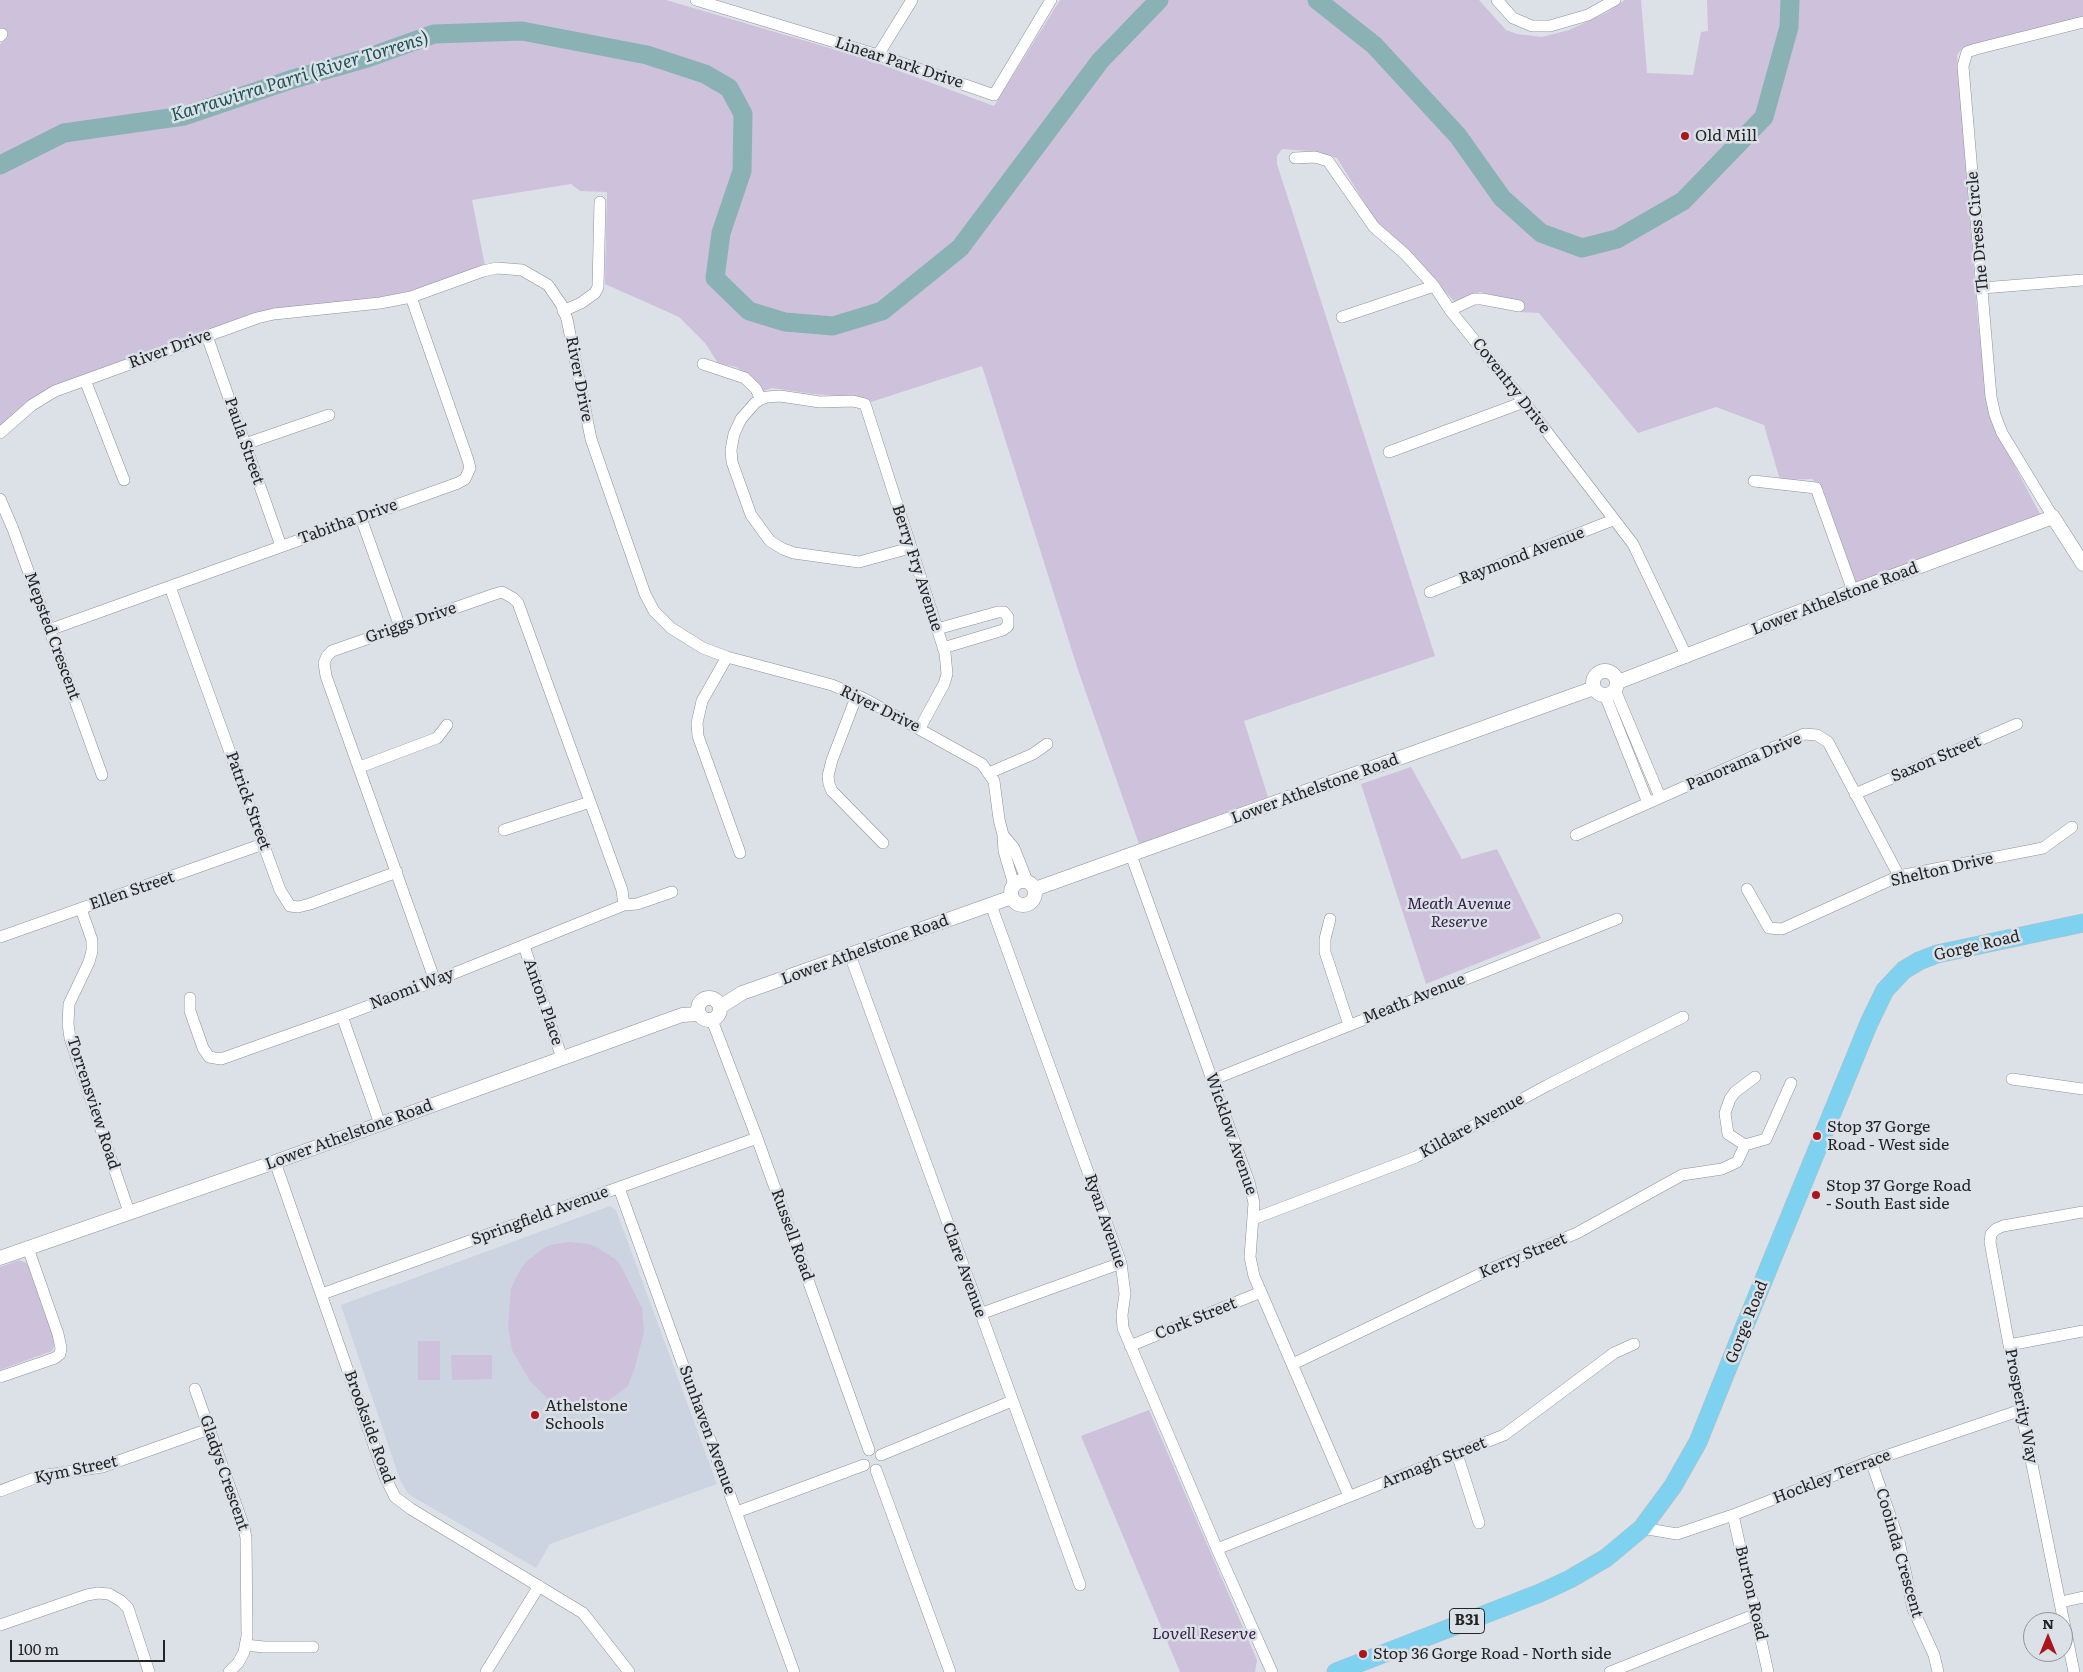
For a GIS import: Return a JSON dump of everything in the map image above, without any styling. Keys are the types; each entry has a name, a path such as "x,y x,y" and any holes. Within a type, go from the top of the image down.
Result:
{"main road":[{"name":"Gorge Road","path":"1336,1672 1540,1593 1570,1579 1606,1558 1642,1528 1673,1486 1698,1442 1869,1023 1885,990 1904,970 1919,961 1937,954 2083,923"}],"street":[{"name":"Linear Park Drive","path":"696,0 878,55 994,96 1051,0"},
{"path":"878,55 912,0"},
{"path":"1497,0 1513,18 1532,26 1550,26 1588,15 1615,0"},
{"name":"The Dress Circle","path":"2053,516 2002,433 1991,397 1963,66 1967,52 2083,22"},
{"name":"Coventry Drive","path":"1295,158 1314,157 1328,161 1374,227 1405,254 1434,286 1450,310 1524,402 1633,544 1687,657"},
{"path":"564,311 581,304 595,293 598,287 600,202"},
{"name":"River Drive","path":"0,432 32,405 55,391 274,314 370,304 411,297 482,271 508,268 522,270 540,278 555,293 564,311 590,439 645,594 654,610 671,628 703,648 727,657 832,685 857,695 920,728 982,764 990,773"},
{"path":"1982,288 2083,280"},
{"path":"1342,317 1434,286"},
{"name":"Tabitha Drive","path":"50,630 465,479 468,474 468,460 411,297"},
{"path":"1450,310 1474,299 1519,306"},
{"name":"Paula Street","path":"207,336 281,546"},
{"path":"703,364 745,378 756,389 761,399 742,418 734,434 731,450 732,462 751,515 770,541 794,553 858,562 910,548"},
{"path":"85,380 124,480"},
{"name":"Berry Fry Avenue","path":"761,399 780,396 820,402 853,401 865,404 947,665 944,684 920,728"},
{"path":"1389,452 1524,402"},
{"path":"245,444 329,415"},
{"path":"1754,481 1816,488 1853,591"},
{"name":"Mepsted Crescent","path":"0,499 13,529 102,775"},
{"path":"2053,516 2083,564"},
{"name":"Lower Athelstone Road","path":"720,1007 742,993 991,905 1022,888 1131,855 1608,689 1853,591 2053,516"},
{"path":"361,518 400,626"},
{"name":"Raymond Avenue","path":"1430,592 1613,520"},
{"name":"Patrick Street","path":"170,587 280,890 290,906 298,908 397,872"},
{"name":"Griggs Drive","path":"435,980 326,676 324,663 326,656 332,652 400,626 495,594 502,592 513,598 518,603 622,890 624,905"},
{"path":"937,629 998,612 1004,612 1008,617 1008,626 1003,630 943,648"},
{"path":"727,657 702,701 697,723 698,736 740,853"},
{"path":"1608,689 1660,797"},
{"path":"1608,689 1648,803"},
{"path":"857,695 832,760 828,776 829,784 832,791 883,843"},
{"name":"Saxon Street","path":"1855,794 2017,724"},
{"path":"360,767 437,738 447,725"},
{"name":"Panorama Drive","path":"1576,835 1804,734 1817,735 1828,742 1899,876"},
{"path":"1022,888 1004,851 1004,835 999,819 994,781 990,773 1033,754 1047,744"},
{"path":"504,830 590,802"},
{"name":"Shelton Drive","path":"1747,889 1769,928 1782,930 1899,876 2043,848 2072,827"},
{"name":"Ellen Street","path":"0,937 264,844"},
{"name":"Wicklow Avenue","path":"1131,855 1249,1182 1254,1202 1250,1257 1254,1276 1349,1496"},
{"name":"Naomi Way","path":"190,998 190,1011 202,1048 209,1056 221,1059 342,1016 524,946 624,905 637,904 672,892"},
{"name":"Ryan Avenue","path":"991,905 1121,1263 1125,1294 1122,1315 1123,1328 1217,1549 1272,1672"},
{"name":"Torrensview Road","path":"81,908 92,940 92,951 89,962 69,1004 68,1024 70,1038 129,1212"},
{"path":"1330,919 1325,940 1325,952 1349,1025"},
{"name":"Meath Avenue","path":"1212,1080 1617,919"},
{"name":"Anton Place","path":"524,946 562,1058"},
{"name":"Clare Avenue","path":"850,955 1080,1585"},
{"path":"704,999 712,999 720,1007 718,1015 712,1020 703,1019 698,1014 699,1004 704,999"},
{"name":"Lower Athelstone Road","path":"0,1258 275,1162 682,1015 698,1014"},
{"path":"342,1016 380,1124"},
{"name":"Kildare Avenue","path":"1253,1219 1416,1157 1548,1085 1683,1017"},
{"name":"Russell Road","path":"712,1020 757,1138 869,1450"},
{"path":"1755,1077 1735,1092 1730,1099 1725,1113 1728,1134 1745,1145 1766,1139 1791,1083"},
{"path":"2012,1079 2083,1089"},
{"name":"Springfield Avenue","path":"322,1294 757,1138"},
{"name":"Kerry Street","path":"1293,1364 1493,1268 1577,1233 1682,1175 1722,1169 1736,1162 1745,1145"},
{"name":"Brookside Road","path":"275,1162 385,1477 394,1497 584,1613 629,1672"},
{"name":"Sunhaven Avenue","path":"619,1188 794,1672"},
{"name":"Prosperity Way","path":"2074,1672 2021,1410 1990,1242 1991,1234 2003,1226 2083,1212"},
{"path":"0,1377 55,1358 60,1354 58,1334 28,1248"},
{"path":"980,1314 1121,1263"},
{"name":"Cork Street","path":"1130,1346 1261,1292"},
{"path":"2009,1345 2083,1331"},
{"name":"Armagh Street","path":"1217,1549 1504,1435 1614,1353 1634,1344"},
{"name":"Gladys Crescent","path":"196,1389 244,1527 248,1636 238,1663 229,1672"},
{"path":"881,1455 1012,1401"},
{"name":"Hockley Terrace","path":"1642,1528 1677,1534 1733,1515 1871,1461 2021,1410"},
{"name":"Kym Street","path":"0,1490 40,1476 102,1468 210,1429"},
{"path":"869,1450 876,1450 881,1455 882,1464 876,1470 869,1469 864,1465 862,1458 869,1450"},
{"path":"1457,1454 1479,1523"},
{"name":"Cooinda Crescent","path":"1871,1461 1899,1540 1913,1609 1934,1655 1938,1672"},
{"path":"737,1512 864,1465"},
{"path":"876,1470 950,1672"},
{"name":"Burton Road","path":"1733,1515 1768,1672"},
{"path":"486,1672 538,1586"},
{"path":"0,1625 87,1595 109,1594 128,1608 149,1672"},
{"path":"2061,1602 2083,1597"},
{"path":"1610,1672 1756,1614"},
{"path":"245,1645 313,1647"}],"shaded area":[{"name":"Athelstone Schools","path":"610,1206 616,1210 717,1484 550,1544 536,1568 408,1494 400,1480 341,1305"}],"green space":[{"path":"0,0 666,0 864,58 994,106 1060,0 1479,0 1506,30 1517,34 1542,37 1569,30 1606,13 1625,0 1641,0 1647,73 1693,75 1701,32 1708,31 1707,0 2083,0 2083,18 1963,47 1957,55 1978,323 1992,423 2040,514 1856,583 1823,489 1812,479 1780,480 1764,425 1716,407 1638,433 1539,313 1519,312 1519,302 1480,292 1455,302 1375,220 1337,158 1310,151 1282,149 1277,156 1277,164 1435,656 1244,721 1268,797 1139,844 1078,670 982,366 871,402 858,397 813,394 772,388 763,391 753,378 736,367 718,363 705,343 679,317 605,284 607,192 580,191 571,184 472,200 485,266 410,291 376,298 273,309 56,386 0,427 0,44 8,37 0,28"},
{"name":"Meath Avenue Reserve","path":"1411,767 1462,859 1497,849 1541,938 1426,984 1361,784"},
{"path":"569,1242 589,1244 598,1248 615,1259 621,1266 642,1308 644,1332 628,1386 608,1401 569,1408 549,1400 530,1381 512,1350 508,1326 511,1288 520,1270 526,1262 541,1250 550,1245"},
{"path":"19,1260 27,1263 55,1343 52,1351 0,1370 0,1267"},
{"path":"418,1341 440,1341 440,1380 418,1380"},
{"path":"451,1355 492,1355 492,1379 452,1380"},
{"name":"Lovell Reserve","path":"1149,1410 1257,1660 1255,1672 1180,1672 1081,1436"}],"waterway":[{"name":"Karrawirra Parri (River Torrens)","path":"0,165 64,133 184,116 290,80 367,58 434,34 522,31 647,55 705,74 729,88 743,114 742,171 721,233 715,278 749,311 785,322 833,326 882,311 960,248 1100,61 1159,0"},
{"name":"Karrawirra Parri (River Torrens)","path":"1317,0 1374,45 1458,136 1502,198 1541,233 1582,248 1617,239 1683,201 1764,117 1789,27 1790,0"}],"place":[{"name":"Old Mill","path":"1685,136"},
{"name":"Stop 37 Gorge Road - West side","path":"1817,1136"},
{"name":"Stop 37 Gorge Road - South East side","path":"1816,1195"},
{"name":"Athelstone Schools","path":"535,1415"},
{"name":"Stop 36 Gorge Road - North side","path":"1363,1654"}]}
